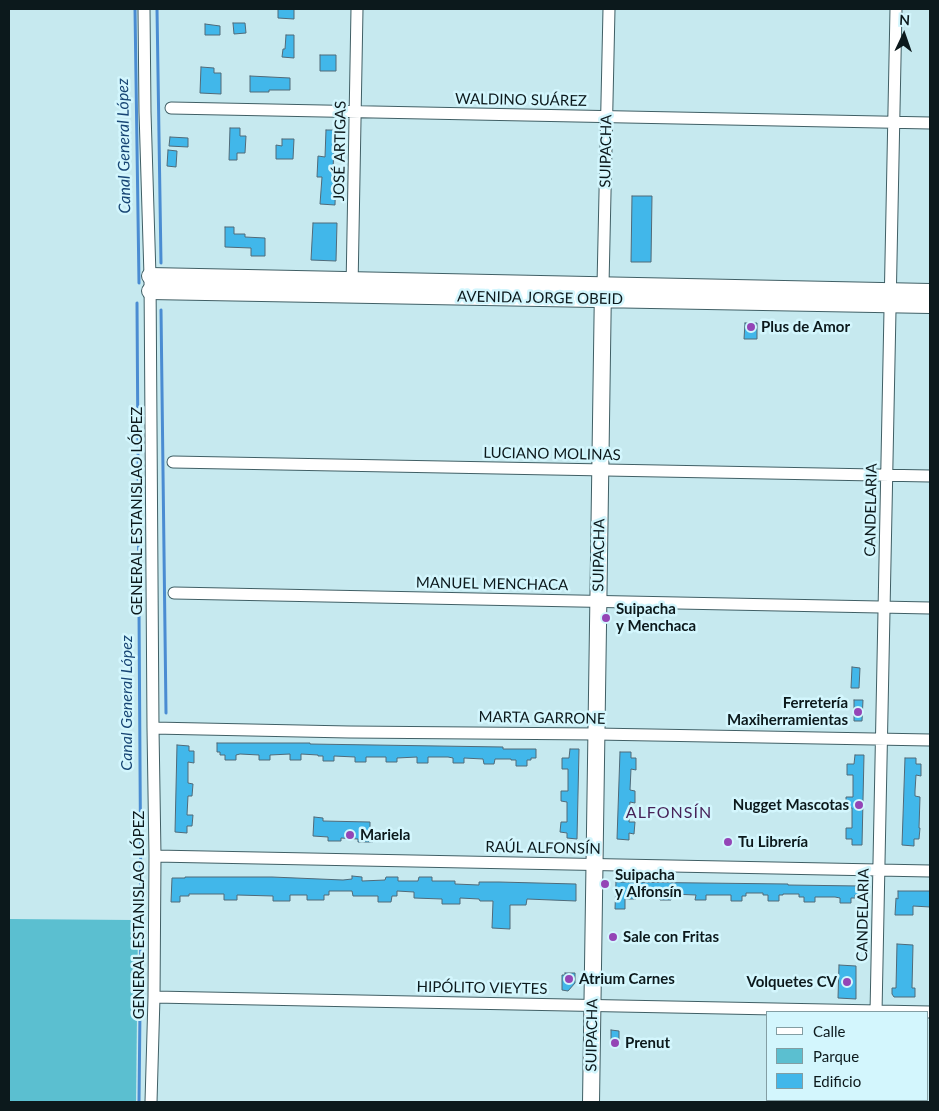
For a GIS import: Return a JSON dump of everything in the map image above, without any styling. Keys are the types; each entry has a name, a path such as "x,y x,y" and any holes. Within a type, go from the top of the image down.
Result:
{"main road":[{"name":"AVENIDA JORGE OBEID","path":"150,283 891,298 930,305"},
{"name":"SUIPACHA","path":"591,1102 603,292"},
{"name":"AVENIDA JORGE OBEID","path":"891,298 930,292"}],"street":[{"name":"GENERAL ESTANISLAO LÓPEZ","path":"144,9 150,283 155,856 151,1102"},
{"name":"JOSÉ ARTIGAS","path":"352,287 358,9"},
{"name":"SUIPACHA","path":"603,292 609,9"},
{"name":"CANDELARIA","path":"876,1011 896,9"},
{"name":"WALDINO SUÁREZ","path":"171,108 930,124"},
{"name":"LUCIANO MOLINAS","path":"173,462 930,476"},
{"name":"MANUEL MENCHACA","path":"174,593 930,608"},
{"name":"MARTA GARRONE","path":"153,728 930,740"},
{"name":"RAÚL ALFONSÍN","path":"155,856 930,871"},
{"name":"HIPÓLITO VIEYTES","path":"154,997 876,1011"}],"green space":[{"path":"9,919 133,920 138,924 136,1102 9,1102"}],"building":[{"path":"278,9 294,9 294,19 278,18"},
{"path":"233,23 245,23 246,33 234,34"},
{"path":"205,24 220,26 220,35 205,35"},
{"path":"286,35 294,35 294,58 282,57 283,49 285,49"},
{"path":"320,55 336,55 336,71 320,71"},
{"path":"201,67 214,68 214,73 221,73 221,94 200,93"},
{"path":"250,76 290,78 290,90 250,92"},
{"path":"230,128 240,128 240,136 246,136 245,153 237,153 237,160 229,160"},
{"path":"326,130 338,130 337,150 334,150 333,168 336,168 335,205 320,204 322,177 317,177 318,156 325,157"},
{"path":"170,137 188,138 188,147 169,146"},
{"path":"282,139 294,139 293,159 276,159 276,145 282,146"},
{"path":"168,150 177,151 176,167 167,166"},
{"path":"632,196 652,196 651,262 631,262"},
{"path":"313,223 337,223 336,261 311,260"},
{"path":"225,227 234,227 234,234 245,234 245,237 265,238 265,256 251,256 251,248 225,247"},
{"path":"745,323 757,323 757,339 744,339"},
{"path":"852,667 860,668 859,688 851,688"},
{"path":"854,700 863,700 862,721 854,721"},
{"path":"217,743 503,747 503,749 536,749 536,758 527,760 527,766 516,766 516,760 511,759 495,759 494,764 484,764 483,759 464,758 464,763 453,763 453,758 428,757 428,763 417,763 417,757 397,758 397,762 386,762 386,757 366,757 366,762 355,762 355,757 334,756 334,761 323,761 323,756 301,754 301,760 290,760 290,754 270,755 270,760 259,760 259,755 240,754 236,755 236,760 225,760 225,755 220,755 220,752 217,752"},
{"path":"177,745 189,746 189,751 194,751 194,763 188,762 188,783 193,784 192,796 188,796 187,815 193,815 192,826 187,826 187,833 175,832"},
{"path":"570,749 579,749 577,839 567,838 567,833 560,832 561,822 567,822 567,802 561,801 561,791 568,791 568,769 562,769 562,758 569,758"},
{"path":"620,752 631,752 631,758 636,758 636,770 631,769 630,790 635,791 635,803 630,802 629,822 635,822 634,834 629,833 629,840 617,839"},
{"path":"855,755 864,755 862,845 852,845 852,839 846,839 846,828 852,828 852,808 846,807 846,797 853,797 853,775 847,775 847,764 854,764"},
{"path":"905,758 916,758 916,764 921,764 921,776 916,775 915,791 915,796 920,797 920,828 919,839 914,839 914,846 902,845"},
{"path":"314,817 323,818 323,821 370,822 370,830 374,830 373,842 358,842 358,839 341,838 341,841 328,841 328,837 313,836"},
{"path":"352,876 362,877 362,881 385,880 386,877 398,877 398,881 418,881 419,877 432,877 432,881 455,881 455,884 479,885 479,882 499,882 576,884 576,901 527,899 526,905 510,905 510,929 492,928 493,901 460,898 460,904 442,904 442,899 414,898 414,892 397,891 397,896 392,896 391,902 378,902 378,896 353,896 352,891 329,891 329,895 324,895 324,900 307,900 307,895 290,895 290,901 273,901 273,896 237,895 237,900 224,900 224,894 189,894 189,896 180,896 180,902 171,902 172,878 272,877 343,880 352,879"},
{"path":"616,882 860,886 859,895 851,898 851,903 840,903 840,898 835,897 815,897 815,902 804,902 804,897 799,897 799,894 783,894 779,895 779,901 768,901 768,895 763,895 763,893 746,893 746,896 742,896 742,901 731,901 731,895 706,895 706,900 695,900 696,895 671,894 671,900 660,900 660,894 636,893 636,899 625,899 625,909 615,909"},
{"path":"898,891 930,891 930,907 913,906 913,915 895,915"},
{"path":"897,944 913,945 912,988 915,988 915,997 894,997 892,994 892,988 896,988"},
{"name":"Volquetes CV","path":"839,965 856,966 856,999 838,998"},
{"name":"Atrium Carnes","path":"565,973 575,973 575,983 568,991 562,990 562,975 565,975"},
{"path":"611,1030 619,1031 619,1046 611,1045"}],"waterway":[{"name":"Canal General López","path":"135,9 139,283"},
{"name":"Canal General López","path":"157,9 161,263"},
{"name":"Canal General López","path":"137,303 141,916 139,1102"},
{"name":"Canal General López","path":"161,310 166,713"}],"place":[{"name":"Plus de Amor","path":"751,327"},
{"name":"Suipacha y Menchaca","path":"606,618"},
{"name":"Ferretería Maxiherramientas","path":"858,712"},
{"name":"Nugget Mascotas","path":"859,805"},
{"name":"Mariela","path":"350,835"},
{"name":"Tu Librería","path":"728,842"},
{"name":"Suipacha y Alfonsín","path":"605,884"},
{"name":"Sale con Fritas","path":"613,937"},
{"name":"Atrium Carnes","path":"569,979"},
{"name":"Volquetes CV","path":"847,982"},
{"name":"Prenut","path":"615,1043"}],"district":[{"name":"ALFONSÍN","path":"669,813"}]}
